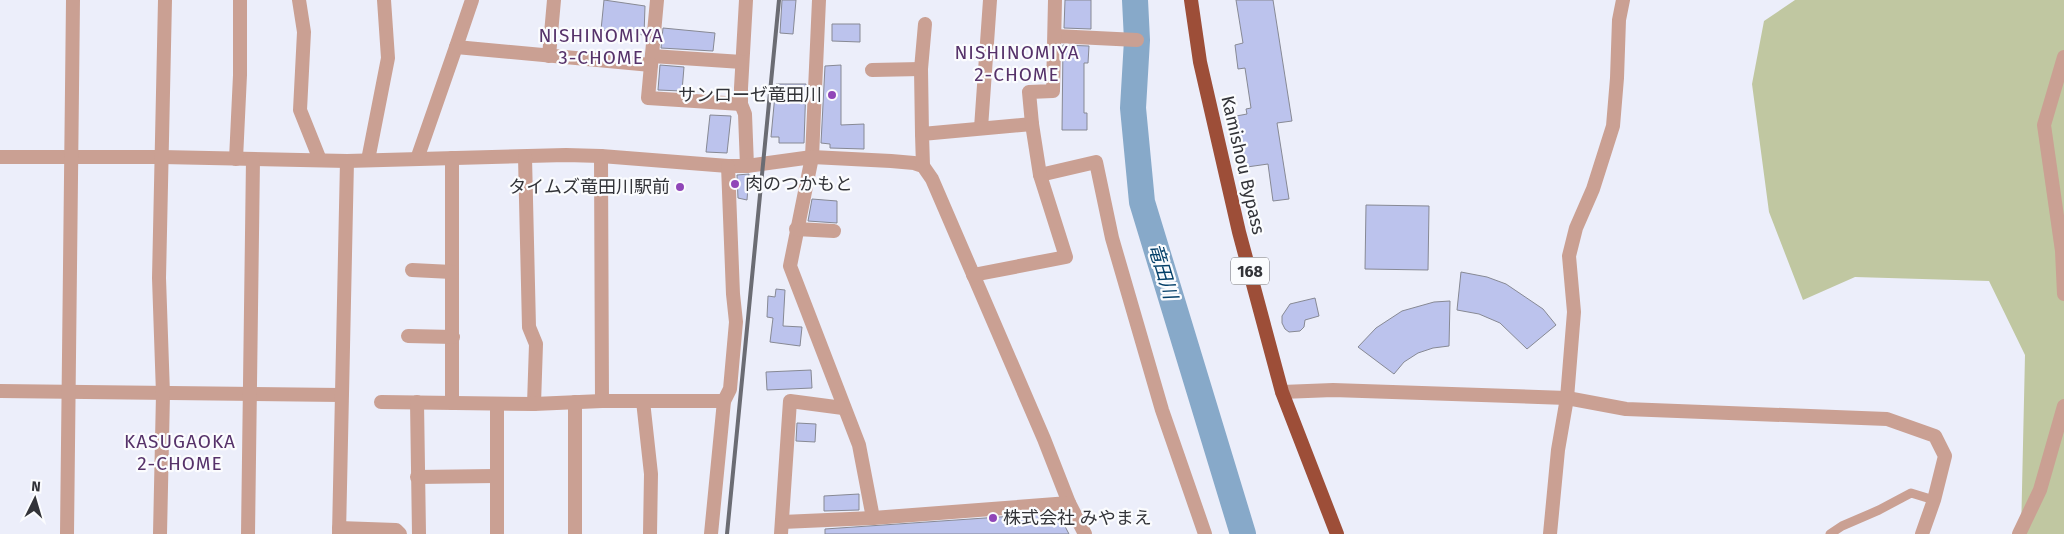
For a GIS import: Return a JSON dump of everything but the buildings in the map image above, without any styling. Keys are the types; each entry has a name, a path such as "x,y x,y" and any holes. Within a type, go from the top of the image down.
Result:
{"highway":[{"name":"Kamishou Bypass","path":"1191,0 1200,62 1239,232 1282,392 1337,534"}],"street":[{"path":"67,534 73,0"},
{"path":"160,534 163,394 159,278 165,0"},
{"path":"236,159 240,75 240,0"},
{"path":"299,0 304,32 300,110 320,160"},
{"path":"368,160 388,58 384,0"},
{"path":"417,159 472,0"},
{"path":"549,56 554,0"},
{"path":"657,0 648,98 741,104"},
{"path":"746,0 741,104 746,114 747,166"},
{"path":"819,0 812,157 790,266 843,408 859,445 873,518"},
{"path":"981,128 990,0"},
{"path":"974,275 1066,257 1040,175 1029,92 1052,91 1055,0"},
{"path":"1550,534 1574,312 1569,256 1576,228 1593,189 1613,126 1619,20 1623,0"},
{"path":"925,24 921,69 923,166 932,179 1044,439 1069,503 1085,534"},
{"path":"1055,36 1137,40"},
{"path":"456,47 549,56 742,62"},
{"path":"2064,57 2044,125 2062,251 2064,294"},
{"path":"872,70 921,69"},
{"path":"922,134 1032,124"},
{"path":"0,157 162,157 347,161 601,156 728,166 747,166 812,157 891,161 914,163 923,166"},
{"path":"601,156 602,401"},
{"path":"452,158 452,403"},
{"path":"525,158 529,326 536,344 534,404"},
{"path":"248,534 253,159"},
{"path":"347,161 339,531 396,530 400,534"},
{"path":"1040,175 1096,162 1114,247 1162,410 1205,534"},
{"path":"711,534 724,401 730,389 736,322 733,294 728,166"},
{"path":"796,229 834,232"},
{"path":"412,270 452,272"},
{"path":"408,336 452,337"},
{"path":"1282,392 1333,390 1566,398 1626,409 1887,419 1935,436 1945,456 1934,500 1922,534"},
{"path":"0,391 341,395"},
{"path":"381,402 534,404 643,400 724,401"},
{"path":"643,400 651,474 650,534"},
{"path":"843,408 790,400 782,528 873,518 1069,503"},
{"path":"417,402 419,534"},
{"path":"575,402 575,534"},
{"path":"497,404 497,534"},
{"path":"2019,534 2040,490 2064,406"},
{"path":"417,477 496,476"}],"lane":[{"path":"1830,534 1842,526 1879,510 1911,493 1934,500"}],"green space":[{"path":"1795,0 2064,0 2064,534 2021,534 2025,355 1989,281 1855,277 1803,300 1769,212 1752,84 1764,21"}],"waterway":[{"name":"竜田川","path":"1135,0 1137,40 1133,108 1142,202 1243,534"}],"railway":[{"path":"727,534 779,0"}],"place":[{"name":"サンローゼ竜田川","path":"832,95"},
{"name":"肉のつかもと","path":"735,184"},
{"name":"タイムズ竜田川駅前","path":"680,187"},
{"name":"株式会社 みやまえ","path":"993,518"}],"district":[{"name":"NISHINOMIYA 3-CHOME","path":"601,46"},
{"name":"NISHINOMIYA 2-CHOME","path":"1017,63"},
{"name":"KASUGAOKA 2-CHOME","path":"180,452"}]}
